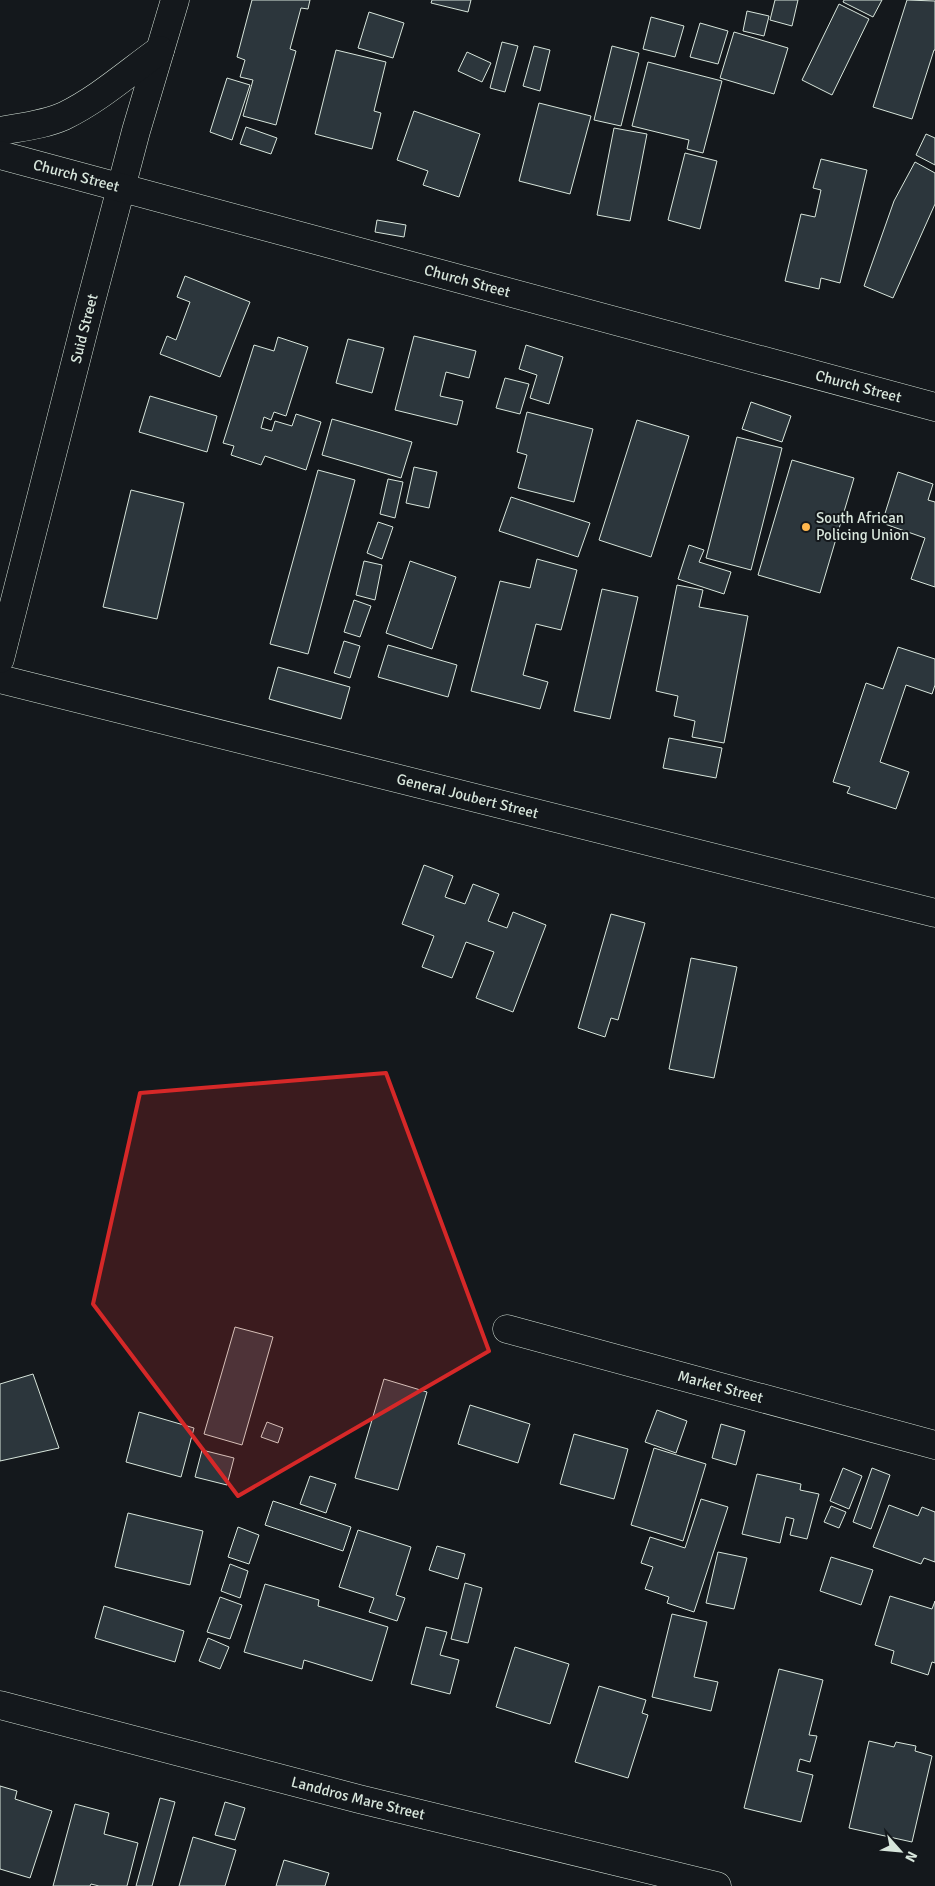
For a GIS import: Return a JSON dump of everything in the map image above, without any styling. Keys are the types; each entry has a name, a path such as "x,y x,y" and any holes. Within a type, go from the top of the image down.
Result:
{"street":[{"name":"Suid Street","path":"0,659 89,309 175,0"},
{"path":"0,131 39,124 63,116 90,100 160,50"},
{"name":"Church Street","path":"0,155 935,407"},
{"name":"General Joubert Street","path":"0,679 935,913"},
{"name":"Market Street","path":"507,1329 935,1445"},
{"name":"Landdros Mare Street","path":"0,1705 358,1798 717,1886"}],"highlighted area":[{"path":"386,1073 489,1351 238,1496 93,1304 140,1093"}],"building":[{"path":"252,0 310,0 308,9 301,8 290,49 296,51 276,125 243,116 253,80 240,77 245,60 237,57"},
{"path":"432,0 471,0 468,12 431,3"},
{"path":"775,0 798,0 792,26 770,20"},
{"path":"844,0 882,0 873,17 843,2"},
{"path":"907,0 935,1 935,50 912,119 873,107"},
{"path":"839,4 869,19 832,95 802,80"},
{"path":"747,11 769,16 764,36 743,31"},
{"path":"369,12 404,23 393,58 358,48"},
{"path":"651,17 684,26 675,57 643,49"},
{"path":"700,23 728,31 718,64 690,57"},
{"path":"734,32 788,48 774,94 720,78"},
{"path":"502,42 518,46 505,92 490,88"},
{"path":"534,46 550,50 540,91 523,86"},
{"path":"612,46 639,53 621,126 594,120"},
{"path":"336,50 386,62 374,111 381,113 372,149 315,134"},
{"path":"467,52 491,63 482,82 458,71"},
{"path":"648,62 722,81 703,153 687,149 689,140 632,126"},
{"path":"227,78 250,85 232,140 210,132"},
{"path":"539,103 591,116 570,194 519,181"},
{"path":"414,111 480,134 459,197 423,185 428,171 397,160"},
{"path":"246,127 277,138 271,154 240,144"},
{"path":"614,128 647,134 630,221 597,215"},
{"path":"926,134 935,138 935,165 916,155"},
{"path":"685,153 717,161 700,229 668,220"},
{"path":"821,159 867,170 840,283 821,278 819,289 785,281 801,214 815,217 821,190 813,188"},
{"path":"915,162 935,173 935,204 893,298 864,286 894,201"},
{"path":"377,220 406,225 404,237 375,232"},
{"path":"185,276 250,302 220,377 160,354 167,336 176,340 190,302 177,297"},
{"path":"414,336 476,351 469,378 446,372 440,396 463,401 457,425 395,410"},
{"path":"278,337 308,347 286,416 274,412 271,420 264,417 261,428 272,431 275,421 292,426 296,414 321,422 306,470 265,456 261,465 231,455 234,446 223,443 254,345 274,351"},
{"path":"348,339 384,348 372,393 336,383"},
{"path":"526,345 563,357 549,404 530,398 537,375 519,369"},
{"path":"505,378 529,384 520,414 496,408"},
{"path":"150,396 217,416 207,452 139,432"},
{"path":"751,402 791,416 782,442 742,429"},
{"path":"527,412 593,429 574,502 518,488 527,455 517,452"},
{"path":"332,419 412,442 401,478 322,455"},
{"path":"637,420 689,436 651,557 599,540"},
{"path":"737,437 782,448 751,570 706,558"},
{"name":"South African Policing Union","path":"792,460 854,478 820,593 758,575"},
{"path":"414,467 437,472 429,508 406,503"},
{"path":"318,470 355,480 308,654 270,644"},
{"path":"898,472 933,484 928,500 935,502 935,587 911,579 925,538 882,523"},
{"path":"388,479 403,482 395,518 380,514"},
{"path":"131,490 184,503 157,619 103,607"},
{"path":"511,497 590,523 578,557 499,531"},
{"path":"378,522 393,527 382,559 367,553"},
{"path":"689,545 704,550 699,562 731,572 724,594 678,579"},
{"path":"537,559 577,570 561,630 536,624 523,675 548,682 540,709 471,691 500,581 530,588"},
{"path":"364,561 382,565 375,600 356,595"},
{"path":"410,561 456,577 432,649 386,633"},
{"path":"677,585 703,590 699,607 748,616 724,743 692,737 695,721 674,716 678,696 656,691"},
{"path":"602,589 638,597 610,719 574,711"},
{"path":"354,600 371,606 360,637 344,632"},
{"path":"344,641 360,646 350,678 334,673"},
{"path":"388,645 457,665 448,697 378,677"},
{"path":"898,647 935,659 935,685 932,694 906,685 880,762 909,772 896,809 847,793 850,787 833,782 866,683 883,689"},
{"path":"278,667 350,687 341,719 269,699"},
{"path":"669,738 722,748 716,778 663,768"},
{"path":"424,865 453,876 445,897 465,904 473,884 499,894 488,921 507,928 513,912 546,925 513,1012 476,998 494,952 466,942 452,978 422,967 434,936 402,924"},
{"path":"611,914 645,923 618,1020 611,1018 605,1037 578,1028"},
{"path":"691,958 737,967 714,1078 669,1069"},
{"path":"235,1327 273,1337 242,1445 204,1434"},
{"path":"33,1374 59,1448 0,1461 0,1384"},
{"path":"384,1379 427,1392 398,1490 355,1478"},
{"path":"470,1405 530,1424 518,1463 458,1444"},
{"path":"657,1410 687,1421 676,1453 645,1442"},
{"path":"139,1412 194,1428 181,1477 126,1462"},
{"path":"267,1422 283,1428 278,1443 261,1437"},
{"path":"721,1424 745,1431 736,1465 712,1458"},
{"path":"574,1434 628,1449 614,1499 560,1484"},
{"path":"654,1448 706,1464 683,1541 631,1525"},
{"path":"202,1450 234,1458 227,1485 195,1477"},
{"path":"843,1468 862,1476 849,1509 830,1501"},
{"path":"872,1468 890,1475 871,1529 853,1522"},
{"path":"757,1474 801,1484 800,1490 819,1494 807,1539 790,1535 794,1519 786,1517 780,1543 742,1534"},
{"path":"310,1476 336,1484 326,1513 300,1504"},
{"path":"701,1499 728,1507 694,1612 667,1603 669,1597 645,1589 653,1567 641,1563 650,1537 685,1548"},
{"path":"273,1501 351,1527 343,1551 265,1525"},
{"path":"889,1505 918,1516 922,1507 935,1512 935,1562 924,1558 921,1564 873,1547"},
{"path":"831,1506 846,1512 839,1528 824,1522"},
{"path":"128,1513 203,1531 190,1585 115,1567"},
{"path":"238,1527 259,1535 249,1564 228,1557"},
{"path":"358,1530 411,1547 396,1595 405,1598 397,1621 369,1612 374,1598 339,1587"},
{"path":"437,1546 465,1554 458,1579 429,1570"},
{"path":"718,1552 747,1558 734,1609 706,1603"},
{"path":"831,1557 873,1570 861,1605 820,1591"},
{"path":"230,1564 248,1571 240,1598 221,1591"},
{"path":"465,1583 482,1588 468,1643 451,1639"},
{"path":"265,1584 319,1600 318,1606 388,1627 372,1681 304,1660 302,1669 244,1652"},
{"path":"890,1596 932,1609 935,1601 935,1663 932,1662 928,1675 891,1663 894,1651 875,1645"},
{"path":"220,1597 242,1605 230,1639 207,1632"},
{"path":"104,1606 184,1631 175,1662 95,1638"},
{"path":"672,1614 707,1622 694,1677 718,1682 711,1711 652,1697"},
{"path":"426,1627 447,1632 440,1655 459,1660 450,1694 411,1684"},
{"path":"208,1638 229,1647 220,1669 199,1661"},
{"path":"515,1647 569,1664 550,1724 496,1707"},
{"path":"779,1669 823,1680 809,1735 817,1736 810,1762 800,1759 797,1771 813,1775 801,1822 744,1808"},
{"path":"599,1686 646,1700 642,1713 648,1715 628,1778 575,1762"},
{"path":"869,1741 894,1747 896,1742 916,1746 915,1751 932,1756 912,1842 849,1828"},
{"path":"0,1786 17,1791 15,1799 52,1811 30,1878 0,1869"},
{"path":"160,1798 175,1802 152,1886 136,1886"},
{"path":"225,1802 245,1808 235,1840 215,1835"},
{"path":"75,1804 109,1813 104,1834 138,1843 127,1886 99,1886 91,1884 90,1886 53,1886"},
{"path":"193,1837 236,1850 225,1886 179,1886"},
{"path":"284,1860 329,1873 325,1886 276,1886"}],"place":[{"name":"South African Policing Union","path":"806,527"}]}
